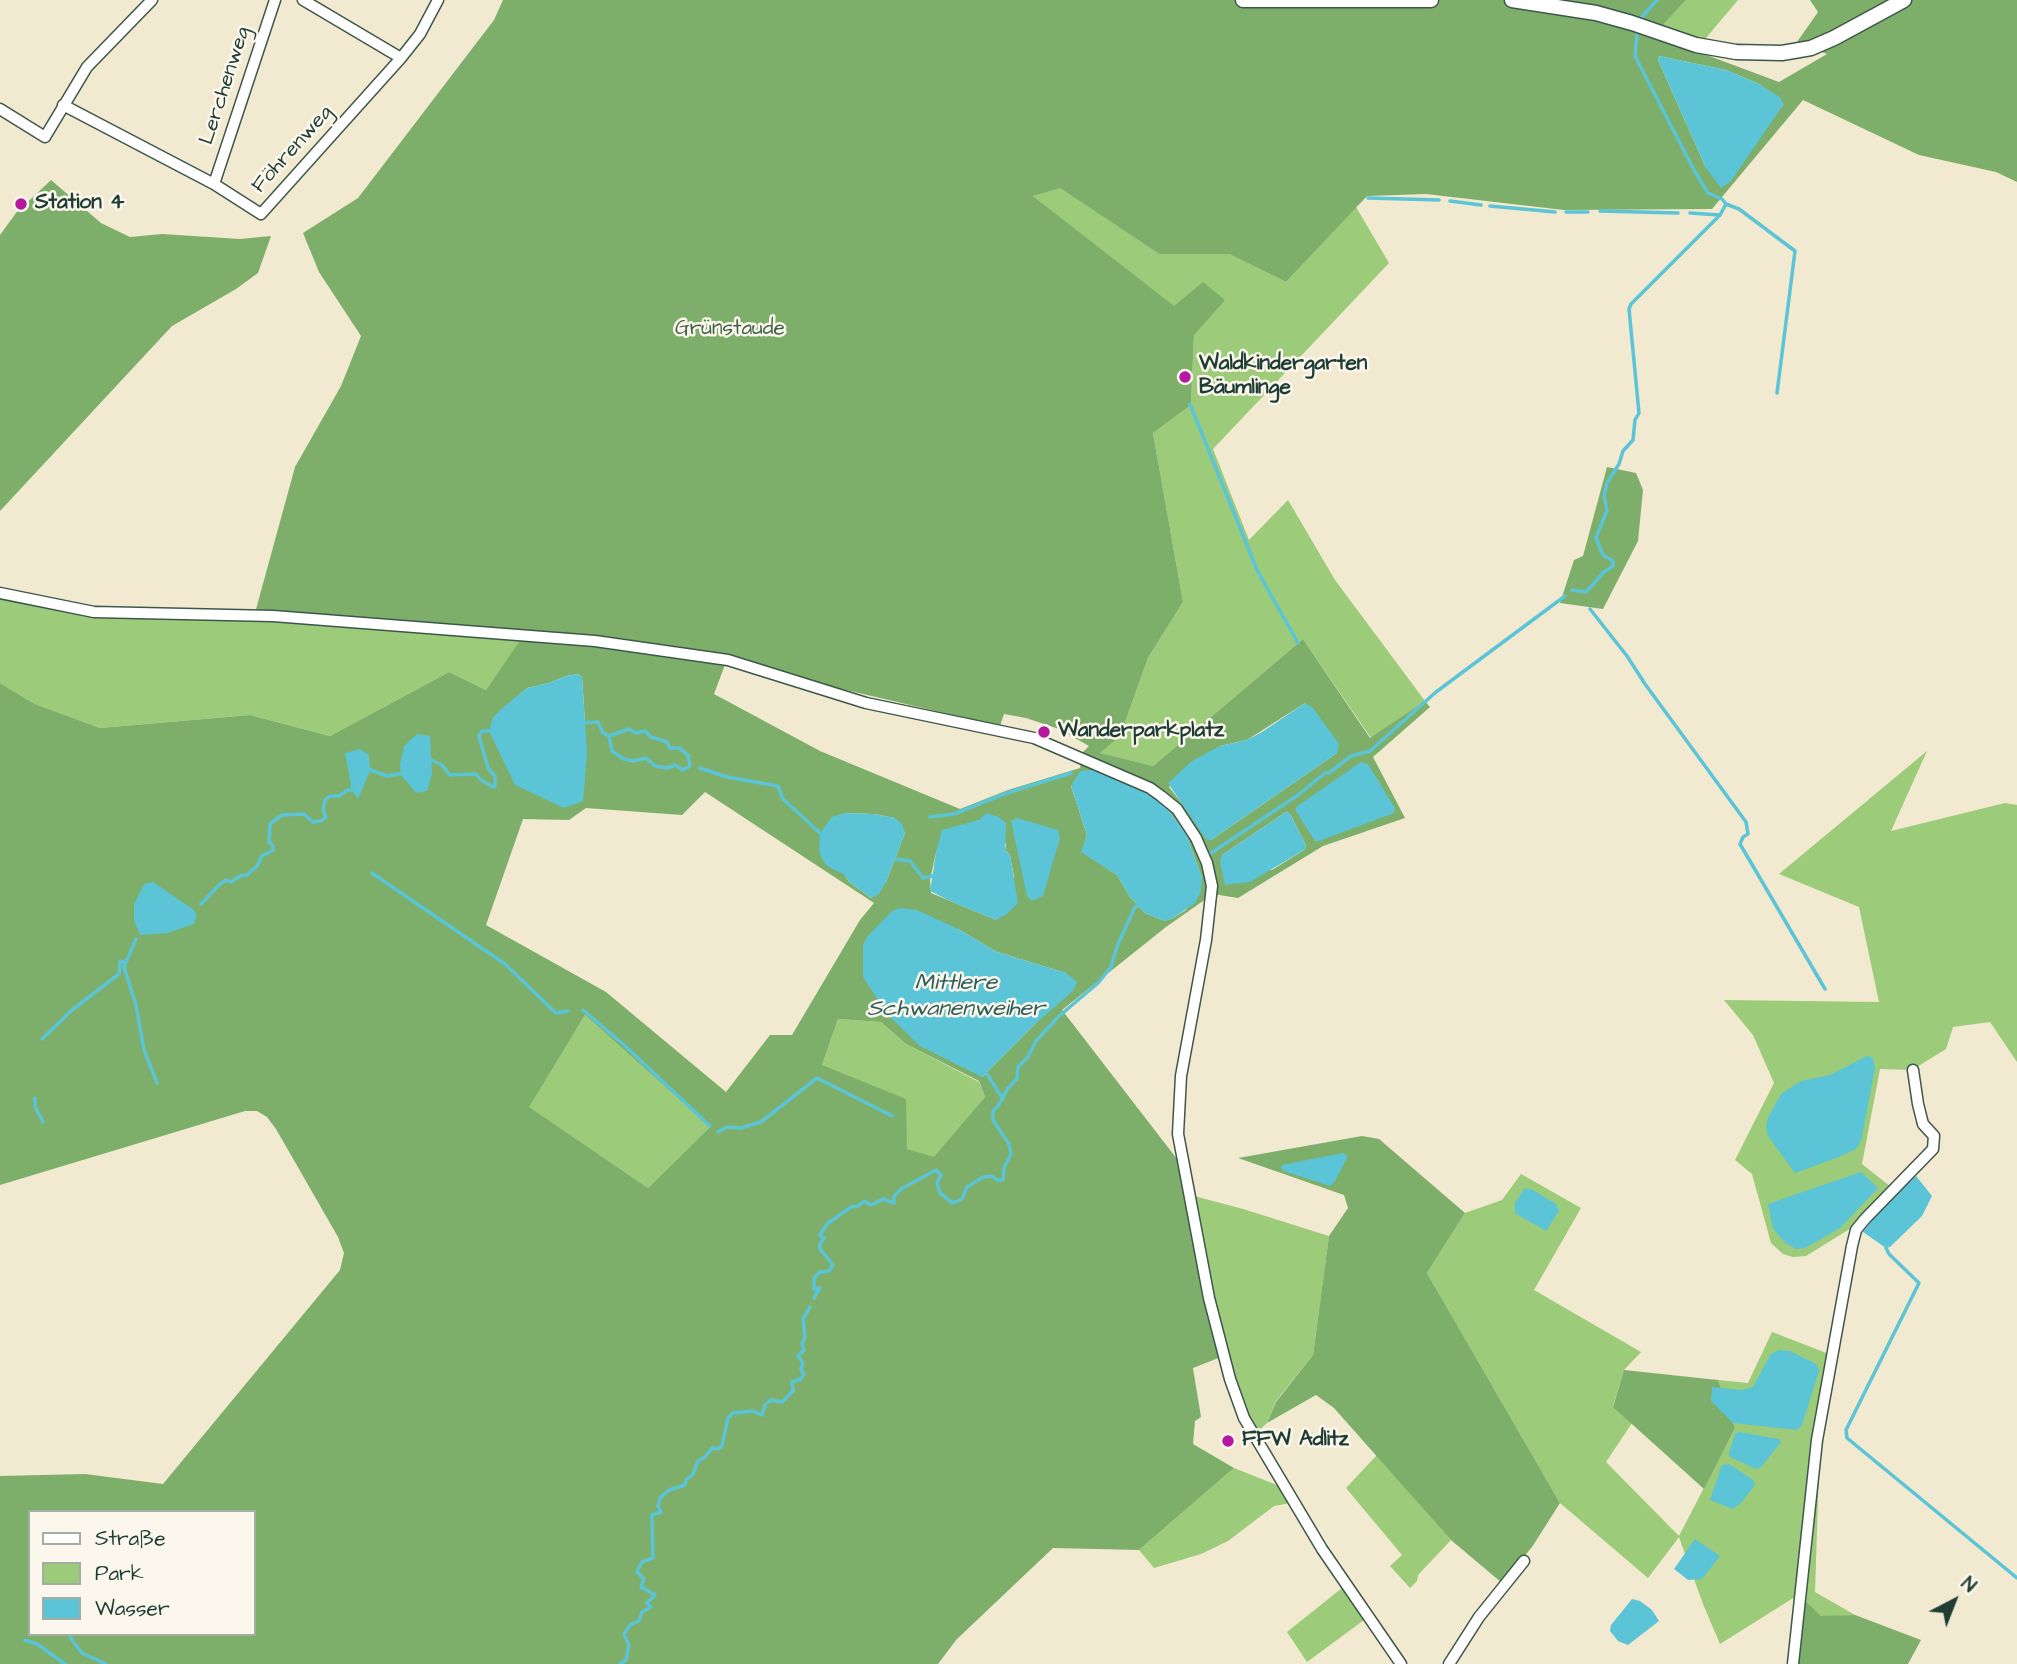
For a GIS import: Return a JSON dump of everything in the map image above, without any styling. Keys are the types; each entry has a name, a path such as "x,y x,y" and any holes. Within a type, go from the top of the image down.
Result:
{"street":[{"path":"0,109 45,137 87,67 152,0"},
{"name":"Lerchenweg","path":"214,184 275,0"},
{"path":"303,0 401,58"},
{"name":"Föhrenweg","path":"63,105 214,184 261,214 401,58 420,34 438,0"},
{"path":"1243,0 1431,0"},
{"path":"1511,0 1596,13 1696,45 1735,52 1770,53 1811,48 1904,0"},
{"path":"0,593 94,612 273,616 596,641 728,660 866,703 1034,738 1142,785 1161,796 1177,809 1196,838 1207,863 1213,894 1181,1076 1178,1134 1209,1298 1230,1379 1244,1418 1322,1549 1401,1664"},
{"path":"1793,1664 1817,1440 1856,1230 1933,1149 1934,1136 1923,1124 1913,1070"},
{"path":"1449,1664 1479,1617 1524,1561"}],"green space":[{"name":"Grünstaude","path":"503,0 1686,0 1653,35 1779,82 1827,54 1797,42 1818,12 1810,0 2017,0 2017,182 1996,172 1919,155 1803,100 1712,209 1564,210 1426,194 1367,196 1286,282 1229,254 1159,254 1060,188 1033,196 1174,306 1203,282 1225,300 1194,335 1191,405 1153,433 1183,602 1148,658 1120,736 1100,753 1153,766 1303,639 1370,738 1425,701 1430,707 1373,757 1405,818 1323,846 1238,898 1213,894 1166,927 1062,1010 1177,1159 1205,1299 1221,1357 1193,1368 1201,1417 1195,1421 1193,1444 1234,1468 1139,1550 1053,1548 956,1640 938,1664 0,1664 0,1476 85,1474 163,1484 340,1270 344,1253 338,1237 276,1129 267,1117 257,1111 245,1111 0,1185 0,683 35,704 100,728 250,715 330,736 449,672 486,690 519,642 255,613 295,467 341,386 361,336 319,272 303,233 358,198 494,20","holes":["1659,56 1726,70 1759,84 1780,98 1783,105 1761,134 1706,168 1658,60","726,662 1000,726 1004,714 1026,718 1059,729 1089,746 1078,753 1082,756 1080,768 1008,790 960,809 820,751 714,694","578,674 582,677 585,723 493,718 527,688","1305,703 1337,753 1211,840 1169,787 1220,746 1247,740","1093,770 1152,796 1165,806 1186,834 1202,878 1186,910 1165,921 1145,913 1130,897 1117,875 1082,852 1087,835 1071,786","705,792 874,903 860,920 792,1035 770,1035 726,1092 606,992 486,925 523,819 569,820 586,808 682,815","1286,812 1290,814 1306,846 1304,850 1272,870 1222,855","845,813 895,818 905,833 886,882 871,898 849,882 845,875","979,820 1006,844 1005,850 1010,855 1014,877 996,920 931,893 930,880 942,835","958,929 997,952 1066,973 1034,1025 982,1077","585,1015 710,1127 648,1188 529,1107","838,1019 881,1022 906,1044 979,1081 985,1097 934,1157 907,1149 906,1099 822,1065"]},
{"path":"1686,0 1738,0 1695,51 1652,35"},
{"path":"51,180 101,223 130,237 162,234 240,239 271,236 258,273 172,326 0,511 0,235 16,213"},
{"path":"1059,187 1159,254 1229,254 1286,282 1356,207 1389,263 1213,449 1249,540 1288,500 1335,580 1425,701 1371,738 1303,639 1153,766 1099,753 1120,736 1148,658 1183,602 1153,433 1191,405 1194,335 1174,307 1033,196"},
{"path":"1607,467 1636,473 1643,490 1638,541 1603,609 1560,603 1574,560 1583,556"},
{"path":"0,592 94,612 255,613 520,642 486,690 449,672 330,736 250,715 100,728 35,704 0,683"},
{"path":"1927,751 1891,831 2005,803 2017,805 2017,1062 1990,1022 1953,1027 1946,1049 1912,1070 1880,1069 1862,1164 1891,1187 1856,1225 1806,1256 1793,1257 1783,1254 1771,1243 1752,1174 1735,1160 1774,1083 1753,1035 1724,1000 1879,1002 1859,907 1779,874"},
{"path":"585,1015 710,1127 648,1188 528,1107"},
{"path":"838,1019 881,1022 906,1044 979,1082 985,1097 935,1158 907,1149 822,1065"},
{"path":"1362,1136 1379,1139 1465,1213 1427,1273 1560,1503 1532,1547 1502,1583 1451,1540 1334,1408 1316,1395 1267,1423 1276,1402 1313,1355 1329,1236 1348,1208 1344,1195 1238,1158"},
{"path":"1521,1174 1581,1208 1534,1290 1641,1352 1624,1370 1613,1406 1632,1423 1606,1462 1679,1536 1735,1428 1718,1380 1748,1383 1772,1332 1829,1354 1819,1469 1815,1592 1855,1615 1821,1617 1798,1595 1720,1644 1679,1537 1648,1578 1560,1503 1427,1273 1465,1213 1502,1200"},
{"path":"1194,1196 1329,1236 1313,1355 1276,1401 1267,1423 1256,1433 1246,1414 1212,1297"},
{"path":"1624,1370 1718,1380 1735,1428 1704,1489 1613,1407"},
{"path":"1377,1455 1451,1540 1418,1575 1417,1581 1410,1588 1390,1566 1402,1555 1346,1488"},
{"path":"1234,1468 1282,1487 1291,1503 1274,1506 1228,1541 1201,1554 1154,1568 1139,1550"},
{"path":"1342,1588 1364,1620 1307,1662 1287,1632"},
{"path":"1799,1595 1821,1616 1855,1615 1921,1640 1908,1664 1792,1664"}],"water":[{"path":"1659,56 1726,70 1759,84 1781,98 1783,105 1731,181 1721,188 1706,168 1658,60"},
{"path":"578,674 582,677 587,753 583,801 564,808 515,785 489,731 493,718 499,711 527,688"},
{"path":"1305,703 1313,708 1339,744 1337,753 1211,840 1206,839 1168,783 1192,761 1220,746 1247,740"},
{"path":"417,734 430,736 432,774 427,791 416,793 401,775 400,764 404,746"},
{"path":"360,749 369,755 370,771 358,799 352,790 345,753"},
{"path":"1361,762 1368,764 1395,808 1394,813 1315,841 1296,807"},
{"path":"1093,770 1152,796 1165,806 1186,834 1202,878 1201,891 1195,903 1173,918 1165,921 1145,913 1130,897 1117,875 1081,852 1087,835 1071,786 1080,771"},
{"path":"1286,812 1290,814 1302,837 1306,846 1304,850 1250,882 1225,885 1220,861 1222,855"},
{"path":"845,813 895,818 902,824 905,833 886,882 879,894 871,898 849,882 845,875 827,866 819,850 820,833 832,817"},
{"name":"Mittlere Schwanenweiher","path":"986,813 999,817 1006,823 1005,850 1010,855 1018,903 996,920 930,891 942,830 979,820"},
{"path":"1017,818 1058,830 1060,838 1043,896 1032,901 1027,896 1011,821"},
{"path":"153,882 194,910 197,915 194,924 168,933 140,935 134,920 134,905 144,884"},
{"name":"Mittlere Schwanenweiher","path":"900,908 917,910 958,929 997,952 1066,973 1077,982 1073,991 982,1077 920,1046 888,1015 863,977 863,945 867,937 892,911"},
{"path":"1867,1056 1873,1058 1875,1068 1861,1141 1856,1149 1795,1173 1768,1136 1766,1127 1781,1094 1801,1081 1830,1075"},
{"path":"1343,1153 1347,1158 1330,1186 1281,1168 1282,1165"},
{"path":"1861,1172 1878,1188 1840,1228 1805,1248 1796,1249 1784,1242 1773,1228 1768,1204"},
{"path":"1916,1176 1932,1196 1922,1216 1886,1248 1863,1232 1880,1210"},
{"path":"1525,1188 1556,1204 1559,1211 1546,1231 1515,1213 1515,1203"},
{"path":"1779,1350 1790,1351 1816,1364 1819,1371 1802,1425 1797,1430 1733,1423 1711,1401 1712,1387 1742,1390 1753,1387 1771,1354"},
{"path":"1739,1432 1779,1439 1781,1442 1761,1467 1756,1469 1730,1457 1735,1434"},
{"path":"1729,1464 1753,1480 1755,1485 1733,1509 1710,1500 1722,1465"},
{"path":"1695,1539 1720,1556 1702,1579 1688,1580 1674,1569"},
{"path":"1632,1599 1640,1601 1652,1610 1659,1621 1628,1645 1618,1641 1610,1631 1611,1625"}],"waterway":[{"path":"1639,20 1657,0"},
{"path":"1572,590 1586,592 1613,566 1613,561 1603,555 1596,538 1607,510 1604,496 1607,483 1619,464 1623,451 1633,440 1635,420 1639,413 1629,309 1720,215 1726,204 1722,199 1708,193 1694,170 1635,56 1637,35"},
{"path":"1368,198 1439,200"},
{"path":"1450,201 1481,205"},
{"path":"1726,204 1739,209 1795,251 1777,393"},
{"path":"1490,206 1555,212"},
{"path":"1600,211 1678,213"},
{"path":"1566,212 1588,212"},
{"path":"1690,213 1719,215"},
{"path":"1190,404 1257,570 1298,643"},
{"path":"1211,853 1351,756 1370,751 1436,692 1565,596"},
{"path":"1590,609 1746,822 1748,834 1740,844 1825,989"},
{"path":"581,723 598,722 603,733 609,736 629,729 636,733 645,731 651,737 667,742 670,748 679,748 688,755 690,766 683,770 675,765 667,768 655,766 646,758 634,761 624,759 612,751 609,736"},
{"path":"426,762 431,760 442,765 450,775 476,774 493,787 495,776 488,768 479,736 482,731 493,731"},
{"path":"700,768 727,777 778,786 783,799 820,833"},
{"path":"368,769 387,776 404,773"},
{"path":"930,817 954,814 1007,793 1071,773"},
{"path":"201,904 219,885 226,880 231,882 247,875 257,866 262,856 273,850 269,842 270,824 282,815 304,814 313,822 321,821 326,817 323,810 325,800 352,790 352,787"},
{"path":"895,859 910,861 923,878 932,876"},
{"path":"372,873 505,964 556,1013 568,1011"},
{"path":"814,1298 820,1288 814,1289 814,1278 820,1272 829,1271 833,1265 820,1249 824,1238 820,1235 827,1224 851,1207 864,1201 871,1205 883,1199 894,1203 894,1196 901,1189 936,1170 941,1175 937,1183 940,1193 953,1203 962,1199 967,1187 983,1177 992,1176 1003,1180 1004,1168 1011,1154 1009,1144 993,1120 993,1111 1017,1079 1018,1067 1028,1057 1036,1041 1058,1017 1098,983 1111,967 1135,907 1141,903"},
{"path":"136,939 124,967 136,1005 144,1050 157,1083"},
{"path":"42,1039 72,1010 119,974 120,961 123,962"},
{"path":"583,1010 710,1126"},
{"path":"987,1074 1003,1099"},
{"path":"718,1132 727,1127 741,1128 761,1122 817,1078 892,1116"},
{"path":"35,1098 35,1107 43,1122"},
{"path":"1886,1248 1919,1283 1846,1430 1847,1438 2017,1578"},
{"path":"620,1664 626,1660 629,1645 624,1634 630,1625 639,1621 642,1612 651,1607 647,1603 655,1595 641,1587 644,1579 637,1572 642,1562 653,1558 652,1515 661,1512 658,1506 660,1498 669,1490 685,1485 698,1461 712,1448 718,1449 722,1446 728,1418 733,1413 753,1411 762,1415 765,1405 771,1400 782,1402 793,1391 792,1382 801,1379 804,1374 801,1369 803,1363 798,1356 804,1350 803,1319 810,1307"},
{"path":"70,1637 82,1653 106,1664"},
{"path":"25,1640 37,1644 65,1664"}],"place":[{"name":"Station 4","path":"21,204"},
{"name":"Waldkindergarten Bäumlinge","path":"1185,377"},
{"name":"Wanderparkplatz","path":"1044,732"},
{"name":"FFW Adlitz","path":"1228,1441"}]}
